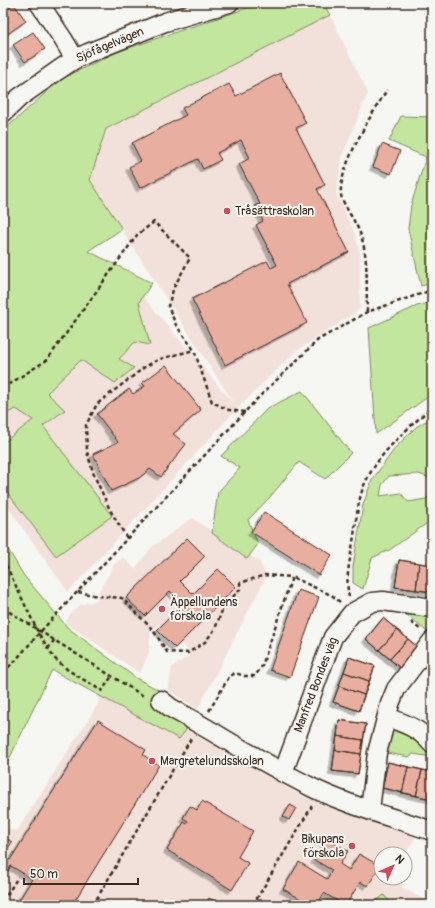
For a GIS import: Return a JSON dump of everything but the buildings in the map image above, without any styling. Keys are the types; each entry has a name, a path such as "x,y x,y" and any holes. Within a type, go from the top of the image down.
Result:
{"street":[{"path":"39,3 75,60"},
{"name":"Sjöfågelvägen","path":"3,113 20,98 75,60 165,22 230,3"},
{"name":"Manfred Bondes väg","path":"283,772 333,637 352,614 372,602 383,601 432,608"},
{"path":"370,810 377,753 390,704 396,689 432,641"},
{"path":"155,700 259,760 319,790 370,810 432,831"},
{"path":"387,716 411,726 424,734 432,744"}],"path":[{"path":"367,312 365,256 360,234 341,196 342,183 351,153 373,111 387,90"},
{"path":"3,388 47,360 137,236 154,222 190,258 174,287 168,306 176,325 194,350 212,402 230,410 245,412"},
{"path":"3,672 15,661 41,631 245,412 318,340 367,312 432,290"},
{"path":"127,538 110,510 94,475 87,452 86,425 97,404 146,366 160,359 194,350"},
{"path":"352,614 347,579 359,503 364,487 372,471 385,453 408,427 432,407"},
{"path":"3,558 39,634 54,658 68,670 102,691 112,676"},
{"path":"78,592 98,596 122,598 153,630 167,652 188,653 205,642 215,629 223,608 240,589 240,583 265,575 292,577"},
{"path":"3,608 55,639 112,676 155,700"},
{"path":"48,649 55,639"},
{"path":"253,905 312,805"},
{"path":"3,901 18,877"}],"shaded area":[{"name":"Tråsättraskolan","path":"330,15 368,93 343,154 336,193 355,234 360,253 360,309 295,352 238,408 68,592 3,500 3,399 122,272 235,405 90,180 107,129"},
{"name":"Äppellundens förskola","path":"192,518 260,562 266,577 198,709 168,690 172,667 189,656 187,649 180,643 175,648 157,630 160,626 158,624 151,632 149,652 140,673 65,623 71,613 80,605 97,600 99,591 114,565 123,557 135,569 152,547"},
{"name":"Margretelundsskolan","path":"40,659 185,726 188,731 295,792 319,803 416,837 410,846 373,846 373,886 402,886 403,888 425,900 422,905 3,905 3,829 17,831 98,704 99,692 83,681 79,685"}],"green space":[{"path":"262,3 323,3 330,15 106,129 90,180 122,229 88,251 152,283 139,302 150,345 135,342 119,359 134,368 115,383 81,360 47,393 65,410 43,426 112,516 56,556 3,487 3,443 33,420 16,409 3,415 3,131 61,79 117,52"},
{"path":"401,116 432,117 432,283 421,286 408,229 411,205 426,157 389,141"},
{"path":"432,302 432,394 376,434 369,328 417,306"},
{"path":"302,391 351,453 325,479 299,462 270,497 248,520 258,544 247,559 212,533 218,492 240,468 221,456 268,408"},
{"path":"432,420 432,479 419,474 389,476 382,485 380,496 401,493 408,502 426,499 432,494 432,515 430,521 391,549 372,558 363,589 353,583 353,567 363,505 372,480 396,447 416,427 424,422"},
{"path":"3,541 24,576 68,628 136,678 200,712 179,739 52,670 3,772"},
{"path":"399,609 432,611 432,634 430,634"},
{"path":"393,726 432,748 432,757 413,754 409,757 381,752"},
{"path":"384,895 392,905 371,905"}],"place":[{"name":"Tråsättraskolan","path":"227,211"},
{"name":"Äppellundens förskola","path":"162,609"},
{"name":"Margretelundsskolan","path":"152,761"},
{"name":"Bikupans förskola","path":"352,846"}]}
